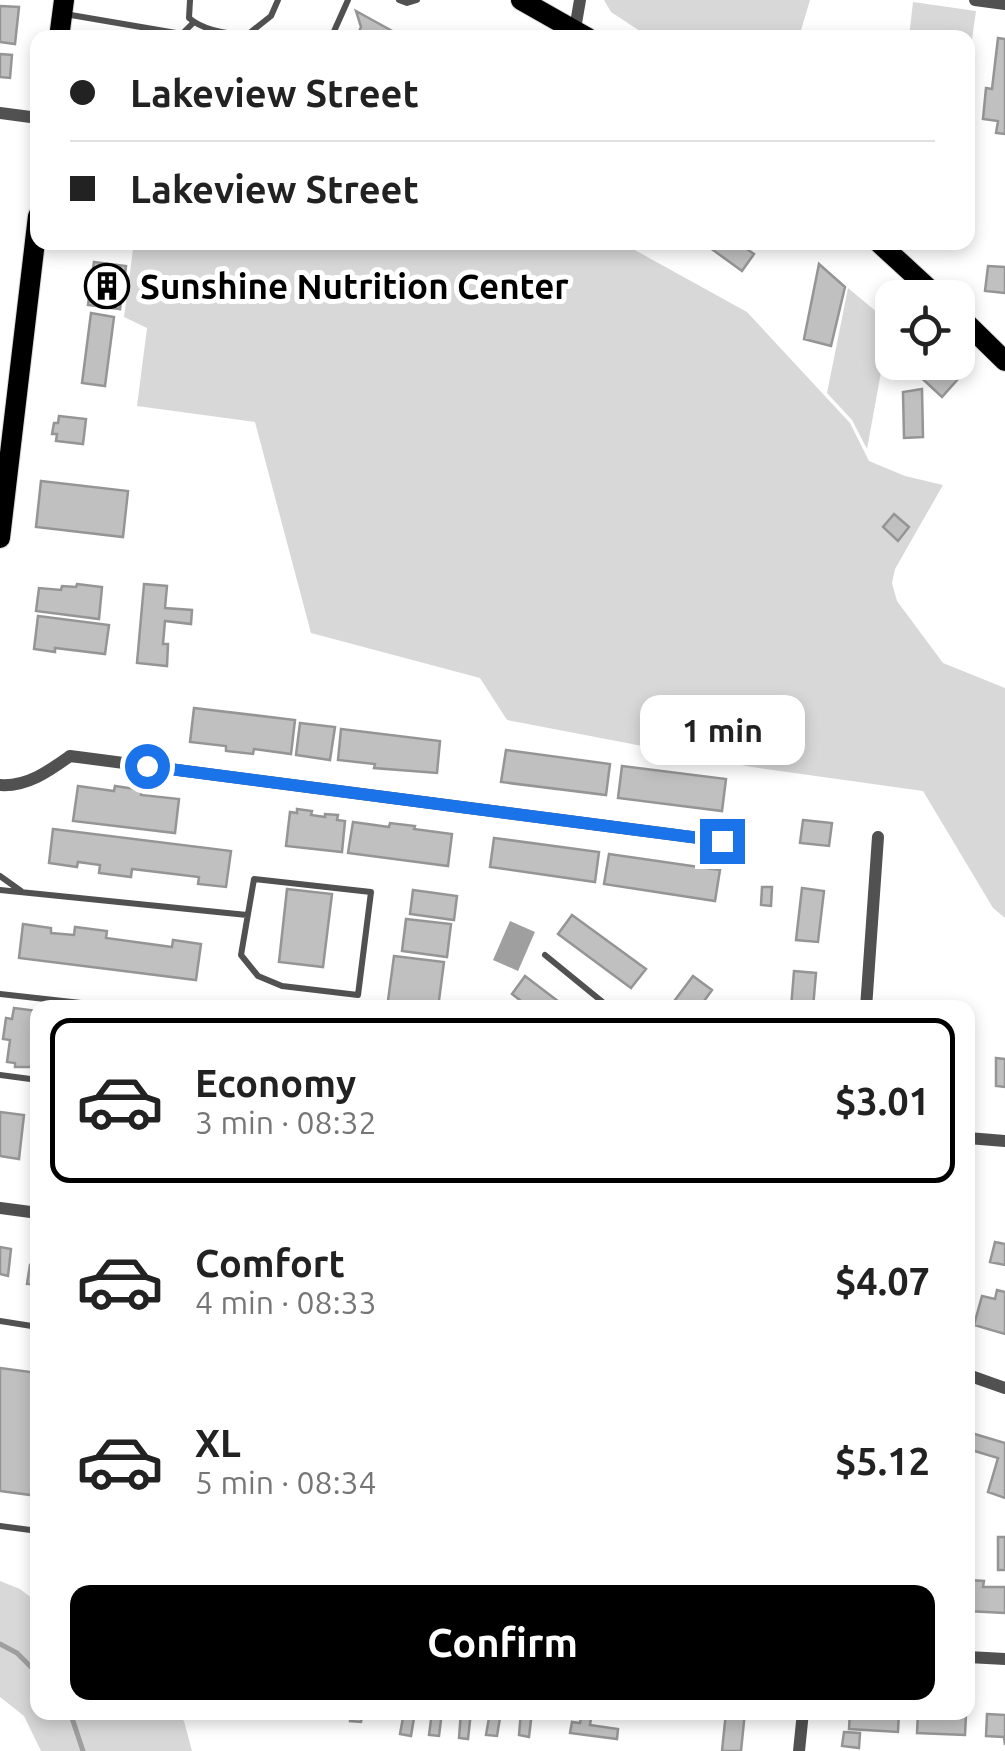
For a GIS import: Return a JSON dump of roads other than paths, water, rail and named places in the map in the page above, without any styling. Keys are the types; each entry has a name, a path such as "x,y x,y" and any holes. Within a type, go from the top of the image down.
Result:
{"main road":[{"path":"521,0 576,30"},
{"path":"0,538 34,250"},
{"path":"887,250 919,280"},
{"path":"975,332 1005,360"}],"street":[{"path":"580,0 582,30"},
{"path":"975,0 1005,4"},
{"path":"0,113 30,117"},
{"path":"978,335 1005,339"},
{"path":"0,785 14,786 44,774 70,756 722,841"},
{"path":"867,1000 878,837"},
{"path":"975,1139 1005,1141"},
{"path":"0,1208 30,1213"},
{"path":"975,1377 1005,1388"},
{"path":"975,1658 1005,1659"},
{"path":"799,1751 803,1720"}],"lane":[{"path":"190,0 189,18 211,30"},
{"path":"252,30 270,16 278,0"},
{"path":"335,30 348,0"},
{"path":"400,0 407,4 417,0"},
{"path":"63,7 160,30"},
{"path":"189,30 193,23"},
{"path":"0,876 22,892"},
{"path":"254,880 371,892 358,994 282,986 258,976 240,955 248,915 254,880"},
{"path":"0,890 248,915"},
{"path":"544,956 600,1000"},
{"path":"0,994 54,1000"},
{"path":"0,1075 30,1079"},
{"path":"0,1322 30,1326"},
{"path":"0,1526 30,1529"}],"waterway":[{"path":"0,1644 30,1666"},
{"path":"73,1720 83,1751"}],"place":[{"name":"Sunshine Nutrition Center","path":"107,286"}]}
